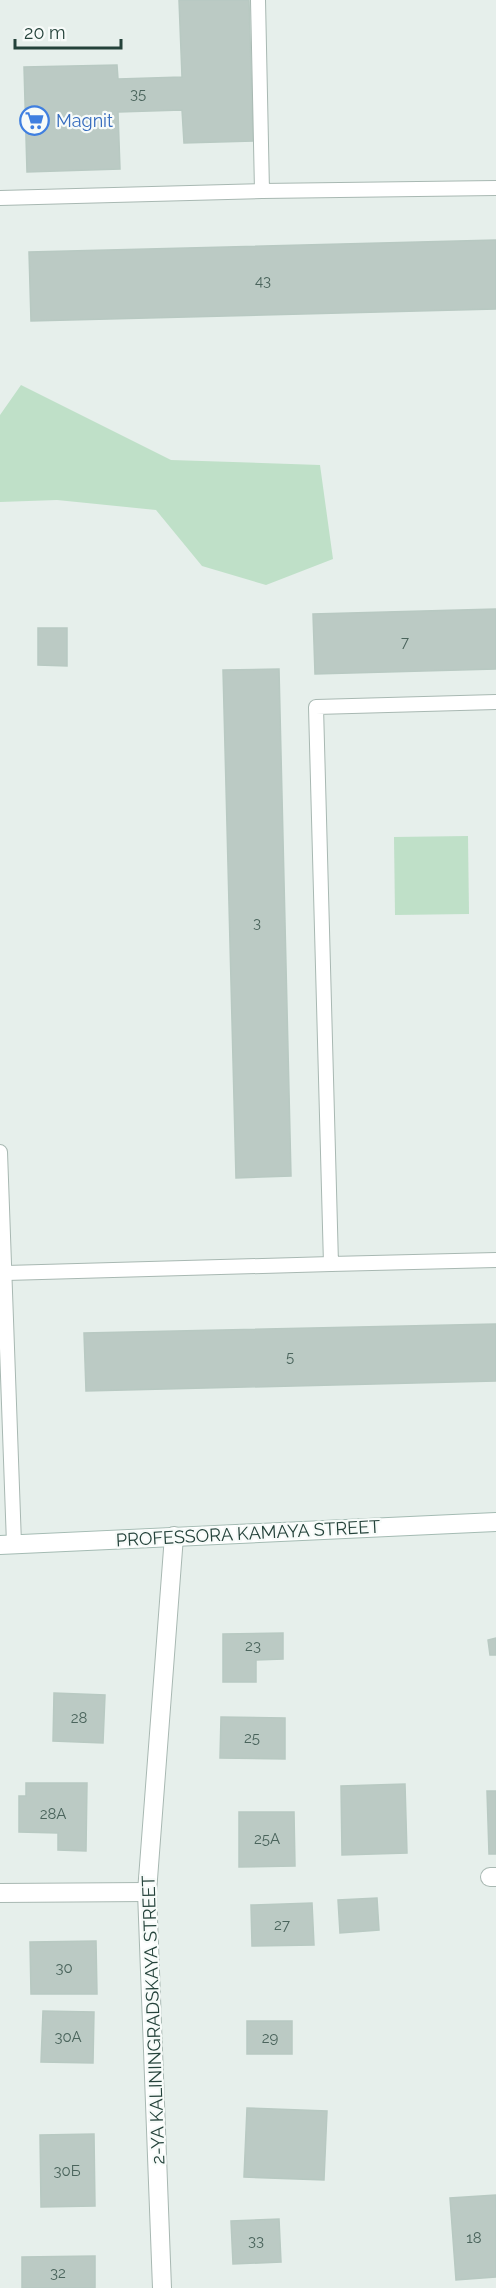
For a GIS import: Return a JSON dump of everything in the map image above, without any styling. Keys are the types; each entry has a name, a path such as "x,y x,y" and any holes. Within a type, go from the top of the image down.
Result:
{"street":[{"name":"PROFESSORA KAMAYA STREET","path":"7,1544 496,1521"},
{"name":"2-YA KALININGRADSKAYA STREET","path":"162,2288 147,1892 174,1536"},
{"path":"0,1893 147,1892"}],"lane":[{"path":"258,0 262,191"},
{"path":"0,198 496,188"},
{"path":"331,1264 316,707 496,702"},
{"path":"0,1152 6,1273 7,1544"},
{"path":"6,1273 496,1260"}],"green space":[{"path":"21,385 171,460 320,465 333,559 266,585 202,566 156,510 57,500 0,502 0,415"},
{"path":"468,836 469,914 395,915 394,837"}],"building":[{"path":"179,0 249,0 253,141 184,143 182,110 118,112 120,169 27,172 24,67 117,65 118,79 182,77"},
{"path":"496,240 496,309 31,321 29,252"},
{"path":"496,609 496,669 315,674 313,614"},
{"path":"38,628 67,628 67,666 38,665"},
{"path":"279,669 291,1176 236,1178 223,670"},
{"path":"496,1324 496,1381 86,1391 84,1333"},
{"path":"283,1633 283,1659 256,1660 256,1682 223,1682 223,1634"},
{"path":"496,1638 496,1655 490,1655 488,1640"},
{"path":"54,1693 105,1695 103,1743 53,1741"},
{"path":"221,1717 285,1718 285,1759 220,1758"},
{"path":"26,1783 87,1783 86,1851 58,1850 58,1833 19,1832 19,1796 26,1796"},
{"path":"405,1784 407,1853 342,1855 341,1786"},
{"path":"487,1791 496,1791 496,1854 489,1854"},
{"path":"239,1812 294,1812 295,1866 239,1867"},
{"path":"377,1898 379,1930 340,1933 338,1900"},
{"path":"312,1903 314,1945 252,1946 251,1905"},
{"path":"96,1941 97,1994 31,1994 30,1942"},
{"path":"43,2011 94,2012 93,2063 41,2062"},
{"path":"247,2021 292,2021 292,2054 247,2054"},
{"path":"247,2108 327,2111 324,2180 244,2177"},
{"path":"94,2134 95,2206 41,2207 40,2135"},
{"path":"496,2195 496,2277 456,2280 450,2198"},
{"path":"279,2219 281,2262 233,2264 231,2221"},
{"path":"95,2256 95,2288 22,2288 22,2257"}],"place":[{"name":"Magnit","path":"35,120"}]}
